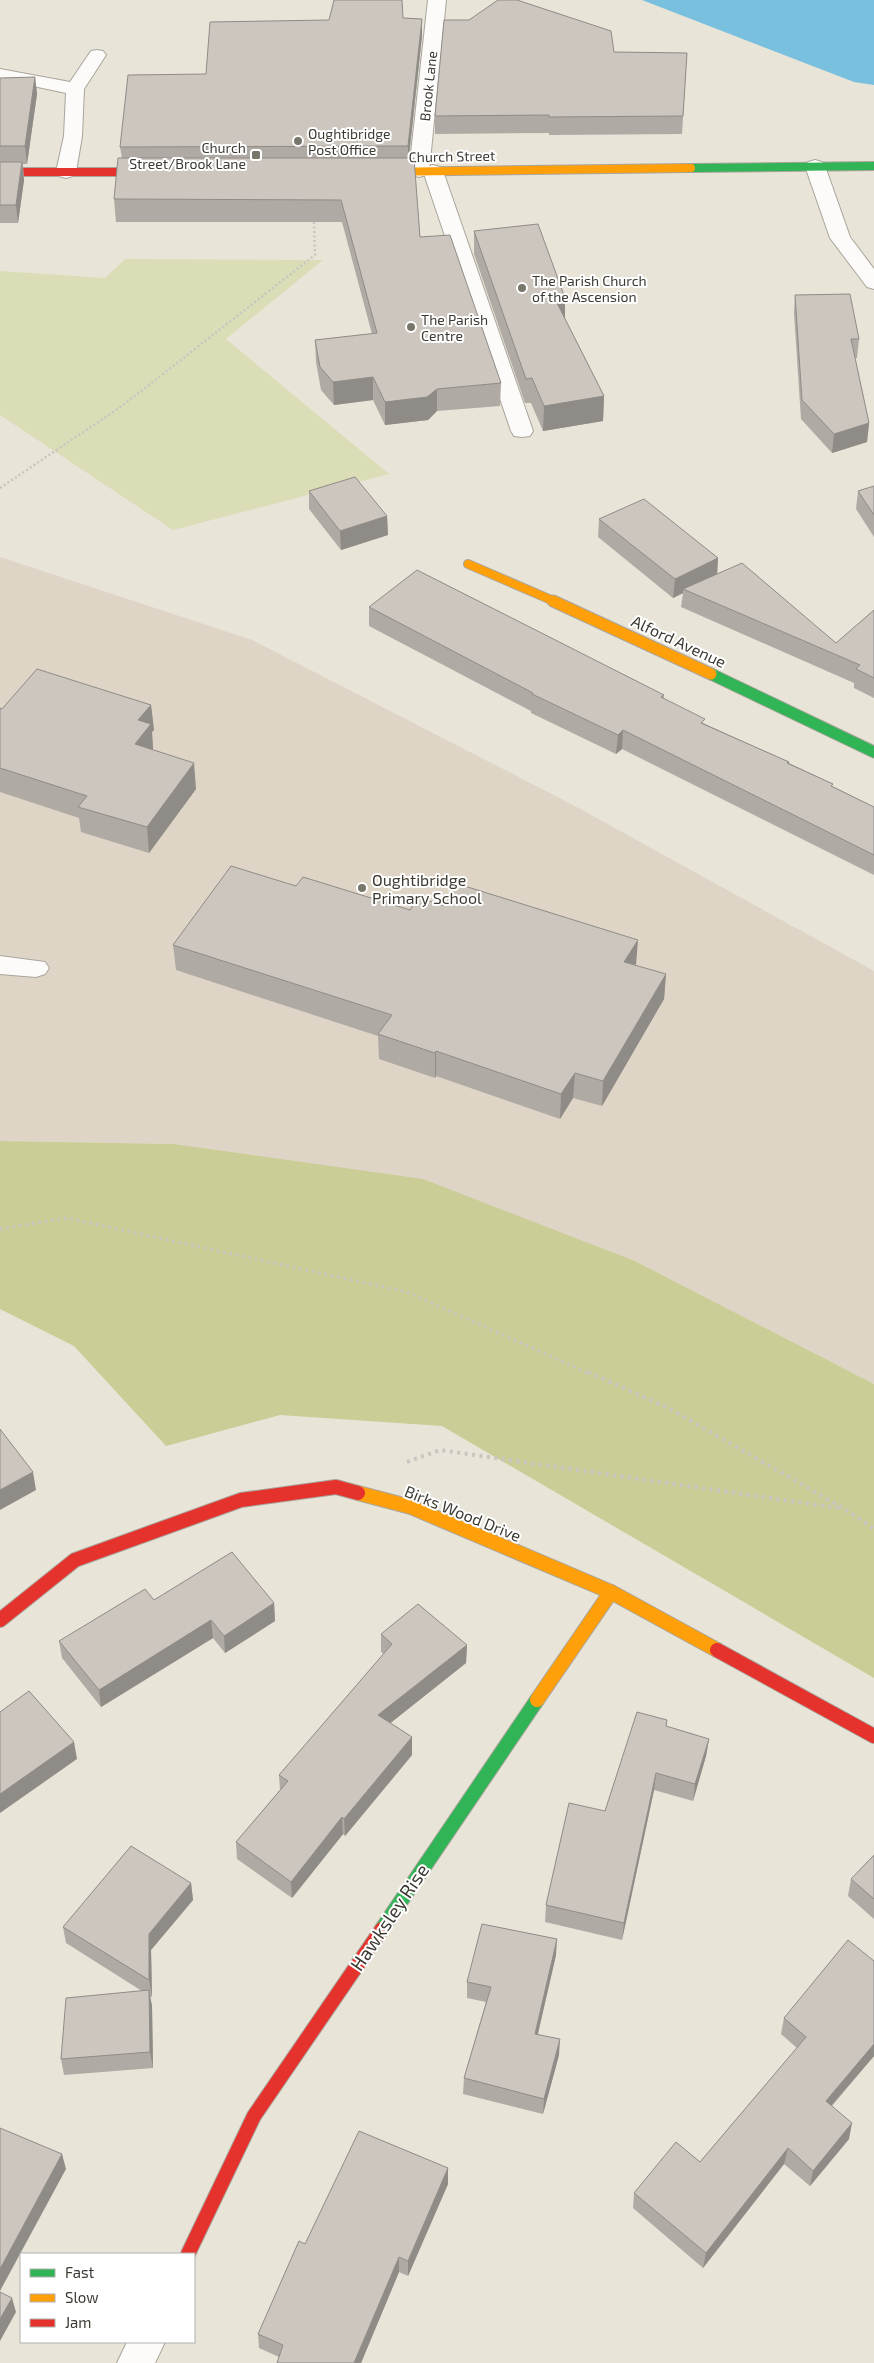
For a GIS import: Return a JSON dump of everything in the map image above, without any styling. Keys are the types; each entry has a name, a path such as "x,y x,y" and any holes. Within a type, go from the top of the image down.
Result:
{"street":[{"name":"Brook Lane","path":"426,171 437,0"},
{"path":"66,172 72,136 75,89 97,55"},
{"path":"0,74 75,89"},
{"path":"815,166 840,238 874,283"},
{"name":"Church Street","path":"361,172 874,166"},
{"path":"426,171 522,431"},
{"path":"0,172 165,172"},
{"name":"Alford Avenue","path":"468,564 600,621 874,752"},
{"path":"0,964 36,968"},
{"name":"Birks Wood Drive","path":"0,1620 75,1560 240,1500 336,1487 411,1507 611,1592 874,1736"},
{"name":"Hawksley Rise","path":"188,2253 254,2116 611,1592"},
{"path":"136,2363 146,2343"}],"path":[{"path":"0,488 46,460 190,356 315,255 314,218"},
{"path":"0,1229 67,1218 407,1292 670,1409 843,1508 874,1529"},
{"path":"405,1462 440,1450 843,1508"}],"shaded area":[{"name":"Oughtibridge Primary School","path":"0,557 252,640 573,805 874,971 874,1384 635,1261 173,1144 0,1141"}],"green space":[{"path":"125,259 323,260 226,339 389,474 173,530 0,415 0,271 105,278"},
{"path":"0,1141 173,1144 423,1179 635,1261 874,1384 874,1678 442,1426 280,1415 166,1446 74,1346 0,1309"}],"water":[{"path":"642,0 874,0 874,85 854,82"}],"building":[{"path":"334,0 402,0 403,18 422,19 408,146 120,147 128,75 206,74 210,22 329,20"},
{"path":"498,0 517,0 611,31 614,52 687,53 683,116 435,116 444,20 469,20"},
{"path":"35,77 25,146 0,146 0,78"},
{"path":"118,158 414,158 420,237 450,235 501,383 437,389 427,397 385,402 373,377 333,382 320,367 315,340 377,333 341,200 114,199"},
{"path":"0,162 22,162 16,205 0,205"},
{"path":"538,224 565,298 555,299 604,396 544,406 532,378 526,379 474,231"},
{"path":"850,294 859,339 851,339 869,423 834,434 802,400 795,295"},
{"path":"355,477 387,516 340,531 309,491"},
{"path":"874,486 874,515 858,491"},
{"path":"644,499 718,558 675,579 599,519"},
{"path":"742,563 836,643 874,610 874,678 856,669 860,665 683,589"},
{"path":"417,570 664,695 661,697 705,719 701,723 789,762 787,763 833,784 831,786 874,807 874,855 623,730 618,735 532,694 369,607"},
{"path":"37,669 151,705 138,720 151,724 135,744 194,763 147,827 78,807 87,796 0,768 0,708 2,709"},
{"path":"231,866 296,886 303,877 410,910 418,897 444,906 458,884 638,940 624,962 666,974 603,1081 575,1073 561,1094 436,1051 435,1053 378,1034 392,1015 173,945"},
{"path":"0,1429 33,1472 0,1490"},
{"path":"232,1552 274,1603 224,1636 211,1620 99,1690 59,1641 145,1589 154,1600"},
{"path":"418,1604 467,1645 378,1715 412,1737 344,1819 342,1817 291,1882 236,1842 288,1781 279,1775 392,1644 381,1634"},
{"path":"29,1691 74,1742 0,1794 0,1712"},
{"path":"637,1712 667,1720 666,1726 709,1739 695,1784 656,1773 624,1923 546,1905 569,1803 605,1811"},
{"path":"131,1846 191,1883 149,1934 149,1980 63,1927"},
{"path":"874,1855 874,1899 851,1879"},
{"path":"482,1924 557,1939 535,2034 560,2039 544,2099 464,2078 491,1987 467,1982"},
{"path":"848,1940 874,1961 874,2044 826,2101 852,2123 813,2171 788,2148 706,2253 634,2193 676,2142 700,2162 806,2037 784,2018"},
{"path":"149,1990 150,2052 61,2059 66,1998"},
{"path":"0,2128 62,2154 0,2269"},
{"path":"359,2131 448,2168 408,2261 399,2257 354,2363 277,2363 283,2345 258,2334 299,2241 305,2244"},
{"path":"0,2292 12,2298 0,2319"}],"traffic: fast":[{"path":"691,168 874,166"},
{"path":"711,674 874,752"},
{"path":"382,1929 537,1700"}],"traffic: slow":[{"path":"378,172 691,168"},
{"path":"468,564 600,621 711,674"},
{"path":"358,1493 411,1507 611,1592 717,1650"},
{"path":"537,1700 611,1592"}],"traffic: jam":[{"path":"0,172 155,172"},
{"path":"0,1620 75,1560 241,1500 336,1487 358,1493"},
{"path":"717,1650 874,1736"},
{"path":"188,2253 254,2116 382,1929"}],"place":[{"name":"Oughtibridge Post Office","path":"298,141"},
{"name":"Church Street/Brook Lane","path":"256,155"},
{"name":"The Parish Church of the Ascension","path":"522,288"},
{"name":"The Parish Centre","path":"411,327"},
{"name":"Oughtibridge Primary School","path":"362,888"}]}
